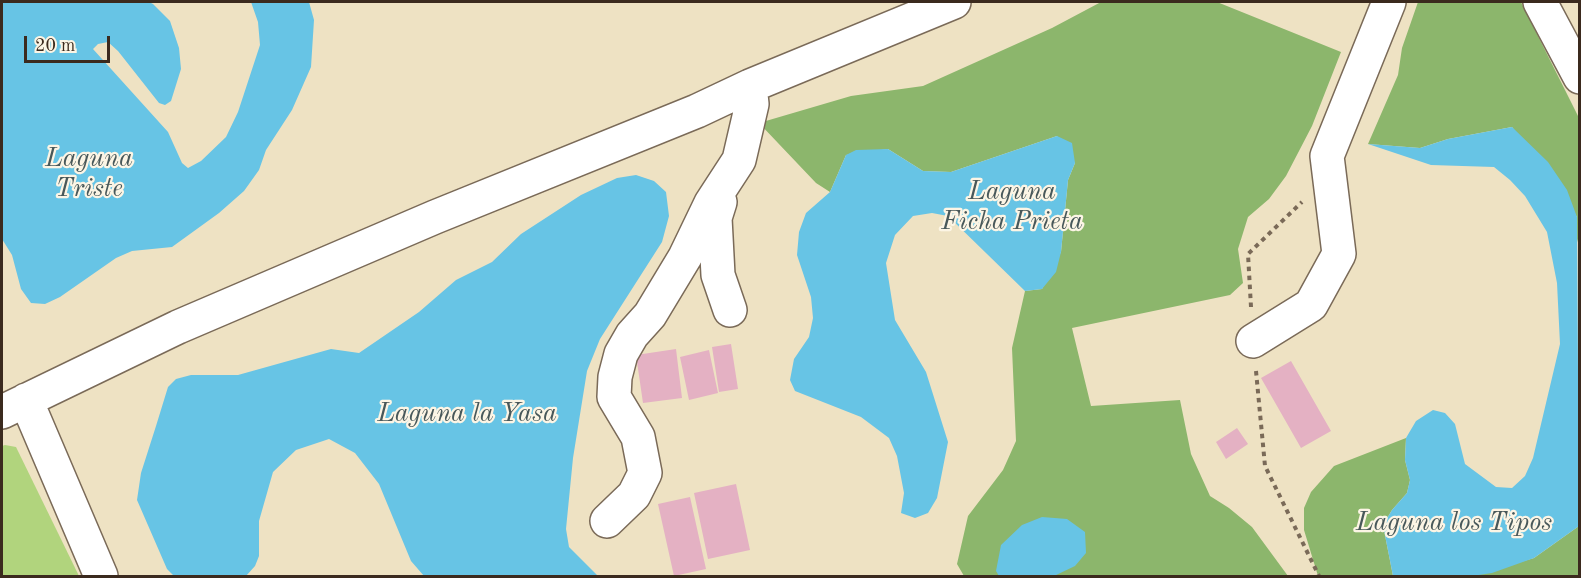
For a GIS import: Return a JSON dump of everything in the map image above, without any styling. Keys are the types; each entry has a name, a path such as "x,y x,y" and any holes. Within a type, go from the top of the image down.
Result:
{"street":[{"path":"101,576 14,406 177,327 435,217 697,111 750,86 954,2"},
{"path":"1253,341 1311,305 1339,254 1327,156 1389,2"},
{"path":"1540,2 1580,77"},
{"path":"607,521 634,495 645,473 638,437 614,398 615,377 621,354 632,335 650,315 685,257 711,203 739,160 752,104 750,86"},
{"path":"726,180 715,218 715,244 718,275 730,310"}],"path":[{"path":"1319,576 1265,466 1253,341 1248,254 1329,177"}],"green space":[{"path":"1101,2 1217,2 1341,52 1312,126 1286,176 1269,199 1248,217 1238,249 1243,283 1230,295 1072,328 1091,406 1180,400 1191,454 1210,496 1252,527 1288,576 964,576 957,564 968,516 1003,470 1016,441 1012,348 1025,291 1042,289 1061,252 1068,180 1075,163 1057,136 951,172 923,171 888,149 846,155 830,192 816,183 759,123 851,96 923,86 1052,28"},
{"path":"1418,2 1521,2 1579,118 1579,246 1577,217 1512,127 1448,139 1420,148 1368,144 1398,75 1402,48"},
{"path":"1406,438 1405,460 1410,480 1407,493 1383,525 1393,576 1318,576 1304,530 1304,508 1311,492 1334,466"},
{"path":"2,446 16,447 79,576 2,576"},
{"path":"1579,526 1579,576 1472,576 1534,558"}],"water":[{"name":"Laguna Triste","path":"2,2 149,2 153,4 170,21 179,48 181,69 171,101 165,105 159,103 118,51 108,42 98,44 93,49 168,132 182,163 188,168 201,161 226,137 238,112 260,45 258,22 251,2 309,2 314,20 311,67 292,110 266,150 259,170 244,191 219,213 172,247 132,251 116,258 60,297 45,304 31,303 21,289 12,255 2,239"},
{"name":"Laguna los Tipos","path":"1512,127 1548,162 1567,190 1577,217 1579,526 1534,558 1492,573 1472,576 1393,576 1383,525 1407,493 1410,480 1405,460 1406,438 1416,421 1433,410 1445,413 1455,424 1465,464 1496,487 1512,488 1525,476 1533,458 1560,344 1557,283 1547,232 1525,196 1494,167 1431,165 1368,144 1420,148 1448,139"},
{"name":"Laguna Ficha Prieta","path":"1057,136 1072,143 1075,163 1068,180 1061,252 1056,272 1042,289 1025,291 948,216 932,213 913,216 895,235 886,263 895,320 926,372 948,442 937,498 928,513 915,518 901,513 904,493 897,456 889,438 861,417 795,391 790,380 794,359 809,337 813,318 811,297 797,255 799,232 806,213 830,192 846,155 856,150 888,149 923,171 951,172"},
{"name":"Laguna la Yasa","path":"636,175 654,181 666,192 669,216 662,242 600,339 587,371 573,458 566,529 569,547 598,576 424,576 411,561 379,484 355,453 329,439 296,450 273,472 259,521 259,556 255,566 246,576 174,576 167,569 137,500 141,473 168,387 176,379 191,375 238,375 331,349 359,353 419,312 456,280 492,262 521,234 581,195 617,178"},
{"path":"1042,517 1067,519 1085,532 1086,553 1075,566 1054,576 999,576 996,571 1001,545 1022,525"}],"building":[{"path":"731,344 738,389 719,392 712,347"},
{"path":"676,349 682,398 643,403 636,355"},
{"path":"709,350 718,393 689,400 680,357"},
{"path":"1291,361 1331,431 1301,448 1261,378"},
{"path":"1237,428 1248,444 1226,459 1216,442"},
{"path":"736,484 750,550 708,559 694,493"},
{"path":"690,497 706,569 674,576 658,504"}]}
